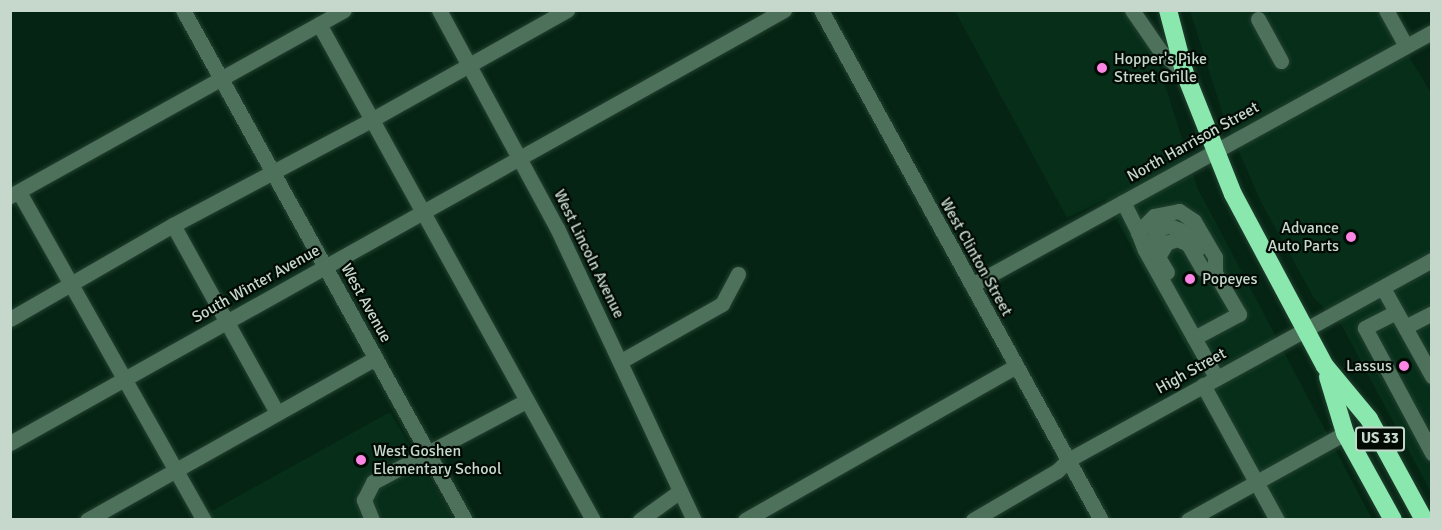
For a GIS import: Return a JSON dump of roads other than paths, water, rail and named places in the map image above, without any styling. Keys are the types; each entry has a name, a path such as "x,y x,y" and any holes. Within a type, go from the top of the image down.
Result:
{"highway":[{"name":"US 33","path":"1168,10 1184,71 1213,152 1325,366 1369,419 1425,519"},
{"path":"1325,366 1345,432 1393,519"}],"street":[{"name":"West Avenue","path":"183,10 465,519"},
{"path":"204,519 71,284 15,194 344,10"},
{"name":"West Lincoln Avenue","path":"439,10 519,158 621,361 694,519"},
{"path":"10,319 172,225 371,120 567,10"},
{"name":"South Winter Avenue","path":"10,443 784,10"},
{"name":"West Clinton Street","path":"821,10 1101,519"},
{"path":"1132,10 1161,52 1184,71"},
{"path":"1386,10 1406,46"},
{"path":"1258,19 1281,61"},
{"path":"319,24 593,519"},
{"name":"North Harrison Street","path":"972,285 1431,32"},
{"path":"1123,202 1194,338 1210,381 1256,481 1277,519"},
{"path":"1138,231 1154,216 1179,211 1194,221 1215,258 1215,273 1239,314 1194,338"},
{"path":"172,225 277,413"},
{"path":"1184,320 1187,306 1158,257 1166,243 1177,239 1188,244 1202,268 1215,273"},
{"name":"High Street","path":"973,519 1057,471 1068,460 1431,260"},
{"path":"621,361 722,304 738,274"},
{"path":"1383,288 1431,376"},
{"path":"1396,312 1365,328 1431,453"},
{"path":"1405,327 1431,313"},
{"path":"87,519 376,358"},
{"path":"745,519 1016,366"},
{"path":"372,519 364,500 373,482 526,401"},
{"path":"1188,519 1345,432"},
{"path":"640,519 680,491"},
{"path":"1425,519 1431,516"}],"place":[{"name":"Hopper's Pike Street Grille","path":"1102,68"},
{"name":"Advance Auto Parts","path":"1351,237"},
{"name":"Popeyes","path":"1190,279"},
{"name":"Lassus","path":"1404,366"},
{"name":"West Goshen Elementary School","path":"361,460"}]}
